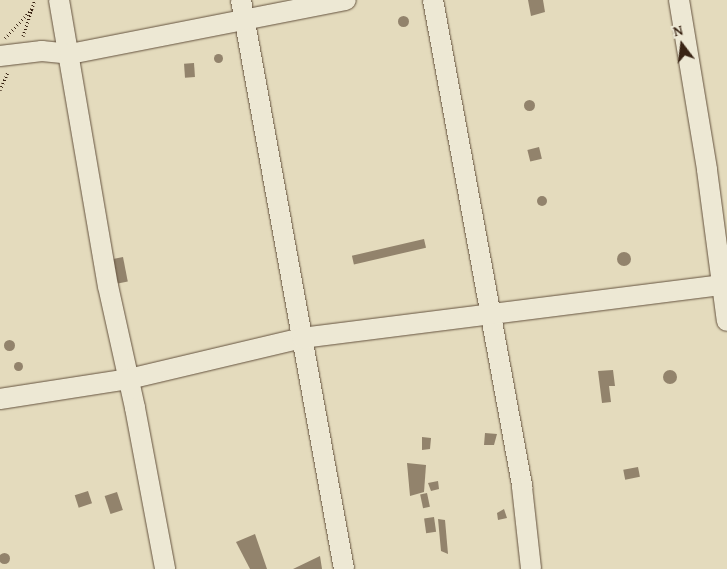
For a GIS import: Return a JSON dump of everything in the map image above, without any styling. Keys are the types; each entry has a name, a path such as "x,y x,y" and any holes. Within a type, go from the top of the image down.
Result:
{"street":[{"path":"59,0 70,54 108,286 129,379 165,569"},
{"path":"241,0 344,569"},
{"path":"0,56 42,51 70,54 346,0"},
{"path":"433,0 522,487 531,569"},
{"path":"679,0 707,170 724,285 727,321"},
{"path":"0,399 129,379 302,338 492,316 724,285"}],"path":[{"path":"0,44 35,6"}],"building":[{"path":"528,0 543,0 545,12 531,16"},
{"path":"401,16 405,16 408,21 407,25 401,26 398,23 398,19"},
{"path":"218,54 222,58 218,62 214,58"},
{"path":"194,63 195,77 185,78 184,64"},
{"path":"527,100 531,100 534,105 533,109 527,110 524,107 524,103"},
{"path":"539,147 542,159 530,162 527,150"},
{"path":"540,196 544,196 547,201 546,205 540,206 537,203 537,199"},
{"path":"424,239 426,248 354,264 352,256"},
{"path":"624,252 629,254 631,259 629,264 624,266 619,264 617,259 619,254"},
{"path":"123,257 128,282 118,283 113,259"},
{"path":"9,339 15,345 9,351 3,345"},
{"path":"18,361 23,366 18,371 13,366"},
{"path":"613,370 615,386 609,386 611,402 602,403 598,371"},
{"path":"670,370 675,372 677,377 675,382 670,384 665,382 663,377 665,372"},
{"path":"485,433 497,434 494,445 484,445"},
{"path":"422,437 431,438 430,449 422,450"},
{"path":"407,463 426,465 424,492 410,496"},
{"path":"638,467 640,477 625,480 623,470"},
{"path":"438,481 439,489 431,491 428,483"},
{"path":"88,491 92,503 79,508 75,495"},
{"path":"117,492 123,510 111,514 105,496"},
{"path":"427,493 430,507 423,508 420,494"},
{"path":"504,509 507,518 498,520 497,513"},
{"path":"434,517 436,532 426,533 424,518"},
{"path":"438,519 445,520 448,554 441,551"},
{"path":"255,534 267,569 250,569 236,542"},
{"path":"4,552 10,558 4,564 -2,558"},
{"path":"320,556 322,569 293,569"}]}
